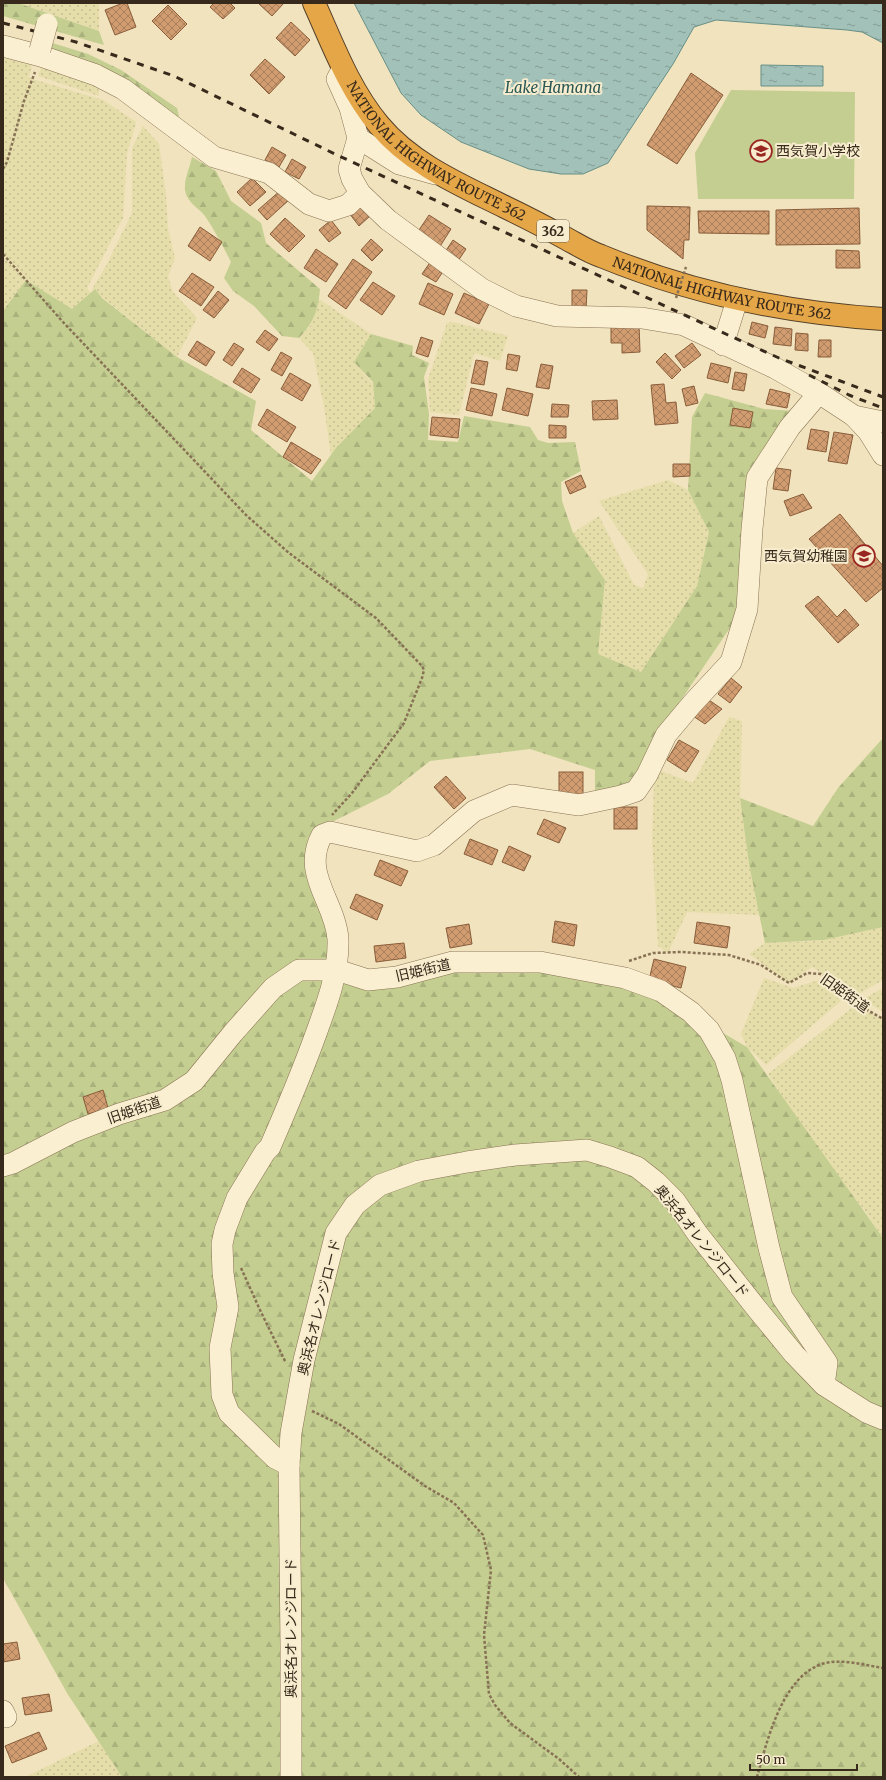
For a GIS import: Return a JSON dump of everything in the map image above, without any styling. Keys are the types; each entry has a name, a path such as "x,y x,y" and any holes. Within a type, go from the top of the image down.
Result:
{"highway":[{"name":"NATIONAL HIGHWAY ROUTE 362","path":"314,3 343,68 356,93 379,126 402,147 444,177 538,223 599,256 654,276 737,300 790,310 843,316 883,318"}],"street":[{"path":"41,53 47,24"},
{"path":"3,46 41,53 96,75 124,89 214,157 269,173 309,204 329,211 348,205 360,193"},
{"path":"343,68 337,79 350,108 358,138 349,169 352,179 360,193 388,220 451,268 482,289 516,306 557,316 642,318 684,324 724,345 774,368 819,393 854,416 868,431 883,454"},
{"path":"358,138 399,164 444,177"},
{"path":"724,345 737,300"},
{"path":"289,1465 275,1458 229,1413 222,1395 220,1348 228,1307 223,1273 222,1244 225,1230 238,1198 265,1152 270,1147 294,1093 325,1008 336,970 338,939 334,922 315,867 314,853 322,835 330,832 417,851 434,845 474,811 512,795 579,805 621,796 636,790 646,775 666,735 731,662 747,609 757,478 790,427 819,393"},
{"path":"854,416 883,422"},
{"name":"旧姫街道","path":"3,1166 73,1132 118,1114 165,1100 194,1081 233,1033 273,988 299,970 336,970 368,980 397,977 453,962 533,962 625,978 661,991 691,1012 709,1030 725,1058 734,1087 769,1248 782,1297 827,1363 824,1385"},
{"name":"奥浜名オレンジロード","path":"291,1777 289,1465 291,1433 304,1360 336,1233 355,1205 380,1185 419,1171 467,1162 586,1150 637,1167 656,1182 675,1202 697,1233 757,1309 794,1354 824,1385 866,1412 883,1419"}],"path":[{"path":"3,169 7,162 24,101 41,53"},
{"path":"3,254 62,321 246,515 289,552 376,618 422,666 424,670 422,678 404,723 352,793 332,815 322,835"},
{"path":"676,298 686,267"},
{"path":"682,273 688,275"},
{"name":"旧姫街道","path":"628,961 653,953 681,952 729,955 761,965 789,983 807,973 821,974 857,1004 883,1019"},
{"path":"222,1244 238,1262 287,1369"},
{"path":"297,1404 339,1424 425,1486 454,1503 483,1535 491,1570 484,1635 489,1694 495,1705 510,1723 559,1759 579,1777"},
{"path":"757,1777 768,1739 782,1706 794,1685 806,1674 822,1664 840,1662 883,1668"}],"shaded area":[{"path":"18,3 99,3 99,31 73,22"},
{"path":"3,51 33,60 29,78 103,100 136,122 127,154 123,218 87,288 91,293 72,310 26,280 3,311 3,257 19,272 3,254 3,78 5,77 3,77"},
{"path":"43,62 98,83 99,96 38,76"},
{"path":"143,126 159,144 166,195 168,229 175,258 168,277 173,292 197,318 177,357 92,289 106,266 132,213 132,148"},
{"path":"319,299 371,334 354,362 373,384 375,408 331,455 324,407 313,353 299,338 310,326"},
{"path":"453,322 508,336 500,361 474,353 459,415 430,412 428,379 447,323"},
{"path":"668,480 688,490 709,532 697,586 641,672 598,654 605,580 573,533 599,516 634,585 643,588 648,574 599,501"},
{"path":"729,717 742,721 740,798 749,864 761,915 687,912 668,953 658,946 652,839 654,785 661,771 693,783"},
{"path":"883,927 883,980 857,995 812,967 789,983 749,954 765,943 819,941"},
{"path":"764,978 793,988 819,980 841,1001 766,1065 747,1047 741,1034"},
{"path":"883,988 883,1012 863,999"},
{"path":"857,1004 883,1021 883,1238 867,1214 805,1133 768,1074"},
{"path":"99,1741 122,1777 25,1777"}],"green space":[{"path":"3,3 18,3 99,31 104,45 3,16"},
{"path":"43,40 88,54 121,70 177,108 183,133 40,50"},
{"path":"731,90 855,92 854,199 698,199 695,153"},
{"path":"192,157 216,171 231,201 261,223 266,243 320,289 318,304 312,321 299,338 282,336 254,306 233,291 224,278 231,262 205,216 190,202 186,194 185,182"},
{"path":"26,280 72,309 95,289 102,298 177,357 256,401 251,430 312,481 336,448 375,408 373,382 354,362 371,334 413,346 412,355 429,363 424,377 429,414 428,440 458,442 464,416 530,427 538,440 548,443 575,442 581,471 561,482 562,501 573,533 605,580 598,654 641,672 697,586 709,532 688,490 692,417 705,393 764,409 795,411 755,477 747,603 662,728 636,791 595,797 595,770 530,749 430,761 388,794 316,830 337,970 565,967 680,1008 747,1047 883,1238 883,1777 122,1777 67,1693 3,1578 3,311"},
{"path":"883,738 883,927 824,940 765,943 749,864 740,798 813,826 838,788"}],"water":[{"name":"Lake Hamana","path":"354,3 883,3 883,43 862,32 847,30 716,20 694,27 673,64 608,163 583,174 561,174 529,169 461,142 421,115 401,93"},
{"path":"761,65 823,66 823,86 761,86"}],"building":[{"path":"123,3 127,3 136,27 115,35 105,10"},
{"path":"214,3 230,3 235,8 223,19 210,7"},
{"path":"258,3 284,3 272,16"},
{"path":"168,5 187,24 171,40 152,21"},
{"path":"291,22 310,40 295,56 276,38"},
{"path":"265,59 285,77 269,94 250,75"},
{"path":"691,73 723,95 677,164 647,145"},
{"path":"272,147 286,155 279,167 265,160"},
{"path":"292,159 306,167 299,179 285,172"},
{"path":"252,178 266,192 250,206 237,192"},
{"path":"281,190 290,199 267,220 258,210"},
{"path":"360,204 370,216 359,226 349,213"},
{"path":"647,206 690,207 689,240 684,240 683,259 647,230"},
{"path":"859,208 860,244 776,245 776,210"},
{"path":"698,211 769,211 769,234 699,233"},
{"path":"429,215 451,229 439,248 417,233"},
{"path":"285,218 305,236 289,252 270,234"},
{"path":"331,220 341,233 329,242 319,230"},
{"path":"200,227 222,242 210,261 188,246"},
{"path":"371,239 383,250 372,261 361,250"},
{"path":"453,240 466,249 458,261 445,252"},
{"path":"316,249 338,264 326,282 304,268"},
{"path":"836,250 859,251 860,268 836,268"},
{"path":"353,259 372,272 346,309 328,296"},
{"path":"431,261 444,270 436,282 422,274"},
{"path":"192,273 214,287 201,306 179,291"},
{"path":"373,282 395,296 382,315 360,300"},
{"path":"428,283 453,294 444,315 419,304"},
{"path":"572,290 587,290 586,310 572,310"},
{"path":"218,291 229,300 214,318 203,310"},
{"path":"464,293 489,304 479,324 455,313"},
{"path":"752,322 768,326 765,338 749,334"},
{"path":"639,324 640,352 622,353 622,343 611,343 611,325"},
{"path":"775,327 792,329 791,346 773,344"},
{"path":"265,330 278,339 269,351 256,342"},
{"path":"796,333 808,334 808,351 795,350"},
{"path":"421,337 433,341 428,357 416,353"},
{"path":"819,340 831,340 831,357 818,357"},
{"path":"197,341 215,352 206,366 188,355"},
{"path":"234,343 244,349 232,366 223,360"},
{"path":"692,343 701,355 684,368 675,356"},
{"path":"281,352 292,358 282,376 271,370"},
{"path":"665,353 681,370 672,379 656,362"},
{"path":"508,354 520,356 517,371 506,369"},
{"path":"476,360 488,362 484,385 471,383"},
{"path":"711,363 731,368 728,383 707,378"},
{"path":"541,364 553,366 549,389 536,387"},
{"path":"242,368 260,379 251,393 233,382"},
{"path":"735,372 747,374 744,391 732,389"},
{"path":"290,373 311,385 302,401 281,389"},
{"path":"664,384 666,403 676,402 678,423 655,425 651,385"},
{"path":"694,386 698,403 686,406 682,389"},
{"path":"471,388 497,394 492,416 466,410"},
{"path":"507,388 533,394 528,416 502,410"},
{"path":"770,389 790,394 787,408 766,404"},
{"path":"617,400 618,419 593,420 592,401"},
{"path":"552,404 569,405 568,417 551,417"},
{"path":"733,408 753,412 750,428 730,425"},
{"path":"267,409 296,427 287,442 258,425"},
{"path":"432,417 460,419 458,438 430,435"},
{"path":"549,425 566,426 566,438 549,438"},
{"path":"811,429 829,432 826,452 807,449"},
{"path":"834,432 853,435 847,464 828,461"},
{"path":"291,442 321,460 311,474 283,457"},
{"path":"673,464 690,464 690,476 673,477"},
{"path":"776,468 791,470 788,491 773,489"},
{"path":"581,475 586,487 570,494 565,482"},
{"path":"803,494 812,508 790,516 784,501"},
{"path":"840,514 883,566 883,588 866,602 809,539"},
{"path":"818,596 837,617 845,609 859,625 838,643 805,606"},
{"path":"731,678 742,687 730,703 718,694"},
{"path":"706,698 722,709 705,724 693,716"},
{"path":"679,740 699,751 686,772 667,760"},
{"path":"559,772 583,772 583,795 559,795"},
{"path":"446,776 466,798 454,809 434,787"},
{"path":"614,807 637,807 637,829 614,829"},
{"path":"544,819 566,828 559,843 537,834"},
{"path":"470,839 498,850 492,865 464,854"},
{"path":"509,846 531,856 524,871 502,862"},
{"path":"380,860 408,871 401,886 374,875"},
{"path":"356,894 383,905 377,920 350,908"},
{"path":"555,921 577,925 574,946 552,942"},
{"path":"697,922 730,927 727,948 694,943"},
{"path":"469,924 472,944 450,948 446,928"},
{"path":"404,943 406,958 376,962 374,946"},
{"path":"654,959 686,967 681,988 649,980"},
{"path":"103,1090 108,1108 88,1114 83,1097"},
{"path":"17,1642 20,1659 3,1662 3,1644"},
{"path":"49,1694 52,1711 25,1715 22,1698"},
{"path":"39,1732 47,1749 12,1763 5,1746"}],"railway":[{"path":"3,23 76,42 174,76 337,155 728,335 779,358 883,397"},
{"path":"809,375 849,395 883,408"}],"place":[{"name":"西気賀小学校","path":"761,151"},
{"name":"西気賀幼稚園","path":"864,556"}]}
